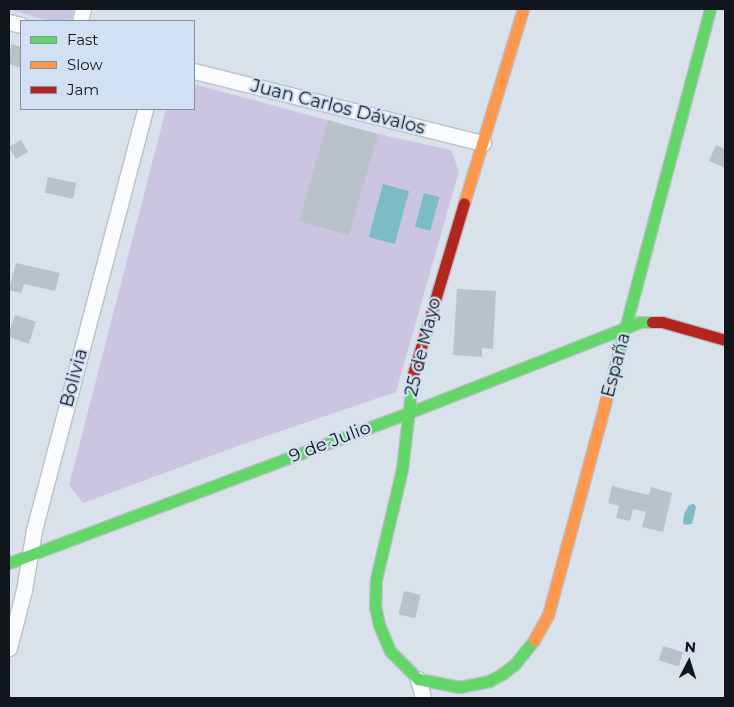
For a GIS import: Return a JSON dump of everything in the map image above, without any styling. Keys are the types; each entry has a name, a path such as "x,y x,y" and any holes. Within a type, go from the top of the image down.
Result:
{"street":[{"name":"25 de Mayo","path":"418,679 390,651 383,641 375,606 378,563 398,490 406,442 414,368 523,9"},
{"name":"España","path":"454,698 472,686 502,674 514,665 539,633 548,615 710,9"},
{"name":"Juan Carlos Dávalos","path":"195,71 483,143"},
{"name":"Bolivia","path":"9,648 24,590 29,555 145,110"},
{"name":"9 de Julio","path":"9,563 408,412 626,326 651,321 725,340"},
{"name":"España","path":"418,679 459,688 472,686"},
{"path":"418,679 423,698"}],"shaded area":[{"path":"9,9 74,9 71,20 45,20"},
{"path":"195,84 378,134 451,150 459,171 396,392 246,443 83,503 69,485 166,110 195,110"}],"water":[{"path":"383,184 409,191 395,244 369,237"},
{"path":"424,193 439,197 430,231 415,227"},
{"path":"694,504 696,507 692,524 685,525 683,523 684,514 689,505"}],"building":[{"path":"11,44 20,47 20,68 9,64"},
{"path":"328,120 378,134 349,235 299,221"},
{"path":"21,140 28,152 16,159 9,147"},
{"path":"716,145 725,149 725,168 709,161"},
{"path":"48,177 76,183 73,199 45,193"},
{"path":"16,263 60,273 55,291 24,284 21,293 9,290"},
{"path":"457,289 496,291 493,349 482,348 482,357 453,355"},
{"path":"15,315 36,322 29,344 9,337"},
{"path":"612,486 649,495 651,487 672,493 663,532 642,527 646,512 633,509 630,521 616,518 619,506 608,503"},
{"path":"404,591 421,595 415,618 399,614"},
{"path":"663,646 683,652 679,666 659,660"}],"traffic: fast":[{"path":"611,381 710,9"},
{"path":"9,563 408,413 640,322 652,322"},
{"path":"413,374 402,469 376,579 375,606 379,625 390,651 418,679 459,687 489,681 502,674 514,665 534,640"}],"traffic: slow":[{"path":"464,203 523,9"},
{"path":"534,640 548,615 611,381"}],"traffic: jam":[{"path":"413,374 464,203"},
{"path":"652,322 662,322 725,340"}]}
